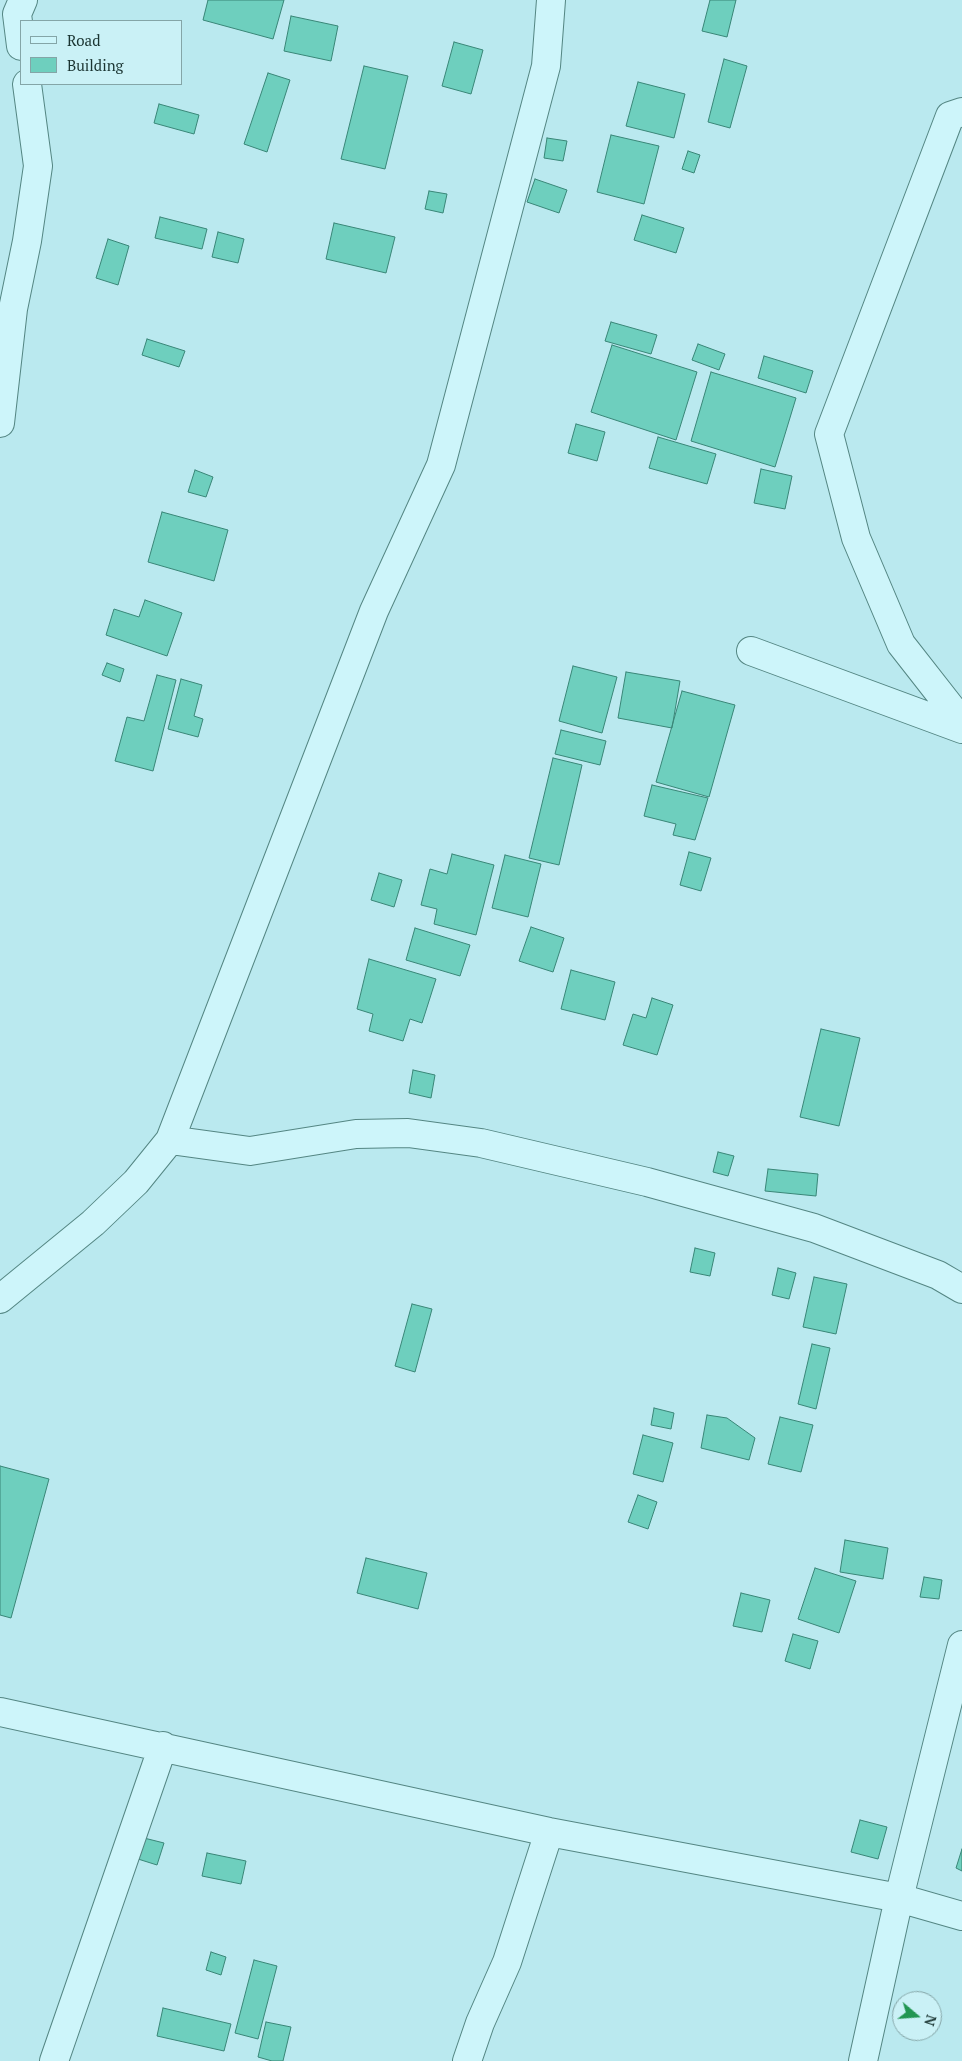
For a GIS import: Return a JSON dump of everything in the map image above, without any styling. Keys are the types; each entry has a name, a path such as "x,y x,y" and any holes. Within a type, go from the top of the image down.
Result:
{"street":[{"path":"0,1299 93,1223 136,1182 170,1140 374,611 441,465 546,66 551,0"},
{"path":"14,4 20,40"},
{"path":"0,423 12,309 27,241 38,166 26,85"},
{"path":"962,112 950,116 829,434 856,538 901,644 962,722"},
{"path":"751,651 962,729"},
{"path":"170,1140 250,1151 356,1134 408,1133 481,1143 647,1182 814,1228 938,1275 962,1289"},
{"path":"863,2061 899,1898 962,1645"},
{"path":"0,1712 163,1746 549,1832 899,1898 962,1916"},
{"path":"54,2061 163,1746"},
{"path":"467,2061 480,2023 507,1962 549,1832"}],"building":[{"path":"208,0 284,0 273,39 203,20"},
{"path":"710,0 736,0 727,37 702,31"},
{"path":"291,16 338,26 331,61 284,51"},
{"path":"454,42 483,50 471,94 442,86"},
{"path":"724,59 747,66 730,128 708,122"},
{"path":"364,66 408,76 385,169 341,159"},
{"path":"268,73 290,80 267,152 244,144"},
{"path":"638,82 685,94 674,138 626,126"},
{"path":"159,104 199,115 194,134 154,123"},
{"path":"611,135 659,146 644,204 597,192"},
{"path":"547,138 567,141 563,161 544,158"},
{"path":"688,151 700,155 694,173 682,169"},
{"path":"535,179 567,190 559,213 527,202"},
{"path":"429,191 447,194 443,213 425,209"},
{"path":"642,215 684,228 676,253 634,240"},
{"path":"160,217 207,229 202,249 155,238"},
{"path":"334,223 395,237 386,273 326,259"},
{"path":"218,232 244,239 238,263 212,257"},
{"path":"108,239 129,246 118,285 96,278"},
{"path":"611,322 657,335 651,354 605,341"},
{"path":"147,339 185,351 179,367 142,355"},
{"path":"698,344 725,354 719,370 692,360"},
{"path":"612,345 697,372 676,440 591,412"},
{"path":"764,356 813,371 806,393 758,378"},
{"path":"711,372 796,398 775,467 691,441"},
{"path":"576,424 605,432 597,461 568,453"},
{"path":"658,437 716,454 707,484 649,468"},
{"path":"761,469 792,476 785,509 754,503"},
{"path":"195,470 213,477 206,497 188,492"},
{"path":"162,512 228,530 214,581 148,562"},
{"path":"145,600 182,613 167,656 106,635 114,609 139,617"},
{"path":"107,663 124,669 120,682 102,675"},
{"path":"573,666 617,677 602,733 559,721"},
{"path":"626,672 680,681 672,728 618,718"},
{"path":"157,675 176,680 153,771 115,761 127,717 144,721"},
{"path":"181,679 202,685 194,716 203,719 198,737 168,729"},
{"path":"682,691 735,705 709,797 656,782"},
{"path":"561,730 606,741 600,765 555,754"},
{"path":"553,758 582,765 559,865 529,858"},
{"path":"652,785 708,798 695,840 673,835 676,824 644,816"},
{"path":"689,852 711,858 701,891 680,885"},
{"path":"452,854 494,865 476,935 434,924 437,909 421,905 430,869 447,874"},
{"path":"505,855 541,864 528,917 492,908"},
{"path":"379,873 402,880 394,907 371,900"},
{"path":"531,927 564,938 553,972 519,961"},
{"path":"415,928 470,945 460,976 406,960"},
{"path":"369,959 436,979 422,1023 410,1019 403,1041 369,1031 373,1014 357,1009"},
{"path":"571,970 615,982 605,1020 561,1009"},
{"path":"652,998 673,1005 657,1055 623,1045 633,1014 646,1018"},
{"path":"821,1029 860,1038 839,1126 800,1117"},
{"path":"413,1070 435,1075 431,1098 409,1093"},
{"path":"718,1152 734,1156 728,1176 713,1172"},
{"path":"768,1169 818,1174 816,1196 765,1191"},
{"path":"695,1248 715,1253 710,1276 690,1272"},
{"path":"778,1268 796,1273 789,1299 772,1295"},
{"path":"814,1277 847,1284 836,1334 803,1327"},
{"path":"412,1304 432,1309 415,1372 395,1366"},
{"path":"812,1344 830,1348 816,1409 798,1404"},
{"path":"654,1408 674,1413 671,1429 651,1425"},
{"path":"707,1415 727,1418 755,1438 749,1460 701,1448"},
{"path":"780,1417 813,1425 801,1472 768,1464"},
{"path":"643,1435 673,1443 663,1482 633,1474"},
{"path":"0,1466 49,1479 11,1618 0,1615"},
{"path":"638,1495 657,1502 648,1529 628,1522"},
{"path":"845,1540 888,1548 883,1579 840,1572"},
{"path":"366,1558 427,1573 418,1609 357,1593"},
{"path":"815,1568 856,1581 839,1633 798,1619"},
{"path":"924,1577 942,1580 939,1599 920,1597"},
{"path":"741,1593 770,1600 762,1632 733,1626"},
{"path":"793,1634 818,1641 810,1669 785,1661"},
{"path":"860,1820 887,1827 878,1859 851,1852"},
{"path":"144,1838 164,1843 157,1865 138,1859"},
{"path":"962,1849 962,1871 956,1868"},
{"path":"207,1853 246,1861 241,1884 202,1876"},
{"path":"211,1952 226,1957 221,1975 206,1970"},
{"path":"254,1960 277,1966 258,2039 235,2033"},
{"path":"163,2008 231,2024 224,2051 157,2036"},
{"path":"266,2022 291,2027 283,2061 272,2061 258,2057"}]}
